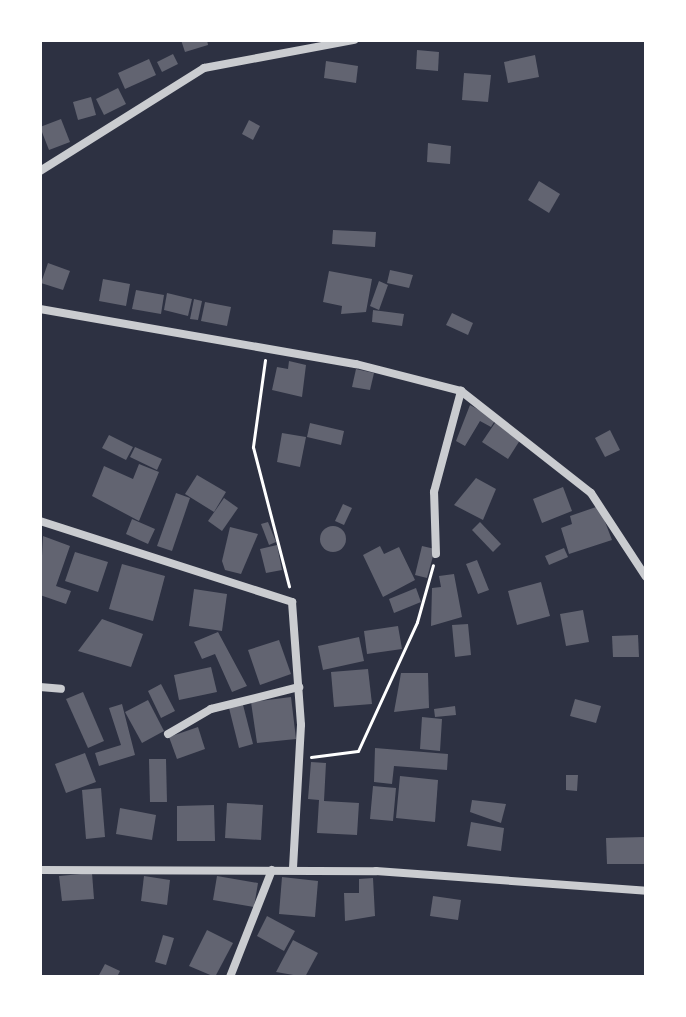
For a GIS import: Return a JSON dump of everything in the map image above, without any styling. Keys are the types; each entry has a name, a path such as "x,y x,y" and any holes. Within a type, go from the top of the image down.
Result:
{"street":[{"path":"40,171 204,68 354,40"},
{"path":"40,309 266,353 356,364 461,391 591,493 646,577"},
{"path":"436,554 434,492 461,391"},
{"path":"40,521 292,602 301,759 293,868"},
{"path":"40,687 61,689"},
{"path":"168,734 211,709 299,687"},
{"path":"40,870 293,868 646,891"},
{"path":"230,977 272,870"}],"path":[{"path":"266,353 253,447 292,602"},
{"path":"301,759 358,751 417,622 436,554"}],"building":[{"path":"181,40 207,40 208,45 185,52"},
{"path":"417,50 439,52 438,71 416,69"},
{"path":"173,54 178,64 162,72 157,62"},
{"path":"535,55 539,77 508,83 504,62"},
{"path":"149,59 156,75 125,89 118,73"},
{"path":"326,61 358,66 356,83 324,78"},
{"path":"464,73 491,75 488,102 462,100"},
{"path":"118,88 126,104 104,115 96,99"},
{"path":"91,97 96,115 78,120 73,102"},
{"path":"61,119 70,142 49,150 40,127"},
{"path":"249,120 260,126 253,140 242,134"},
{"path":"428,143 451,146 450,164 427,162"},
{"path":"539,181 560,194 549,213 528,200"},
{"path":"333,230 376,232 375,247 332,244"},
{"path":"48,263 70,271 63,290 41,283"},
{"path":"390,270 413,275 409,288 387,283"},
{"path":"329,271 372,279 366,312 341,314 342,306 323,302"},
{"path":"103,279 130,284 126,306 99,301"},
{"path":"379,281 388,285 379,310 370,306"},
{"path":"136,290 164,295 161,314 132,309"},
{"path":"167,293 192,299 188,316 164,310"},
{"path":"194,299 202,301 198,320 190,319"},
{"path":"205,302 231,307 227,326 201,321"},
{"path":"373,310 404,314 402,326 372,322"},
{"path":"452,313 473,323 468,335 446,325"},
{"path":"289,361 306,365 302,397 272,390 277,367 288,369"},
{"path":"356,369 374,373 370,390 352,387"},
{"path":"470,405 496,419 491,427 480,421 465,446 456,441"},
{"path":"497,420 522,437 508,459 482,442"},
{"path":"310,423 344,431 341,445 307,437"},
{"path":"610,430 620,450 605,457 595,438"},
{"path":"282,433 306,437 300,467 277,462"},
{"path":"109,435 133,447 126,460 102,448"},
{"path":"135,447 162,459 157,470 130,457"},
{"path":"139,464 159,472 139,521 92,496 104,466 133,479"},
{"path":"197,475 226,492 214,512 185,494"},
{"path":"476,478 496,489 483,520 454,505"},
{"path":"563,487 572,511 542,523 533,499"},
{"path":"176,493 190,498 172,551 157,546"},
{"path":"224,498 238,508 222,531 208,521"},
{"path":"343,504 352,508 344,525 335,521"},
{"path":"599,506 612,540 569,554 561,528 572,524 570,516"},
{"path":"132,519 155,529 148,544 126,534"},
{"path":"268,522 276,542 269,545 261,524"},
{"path":"480,522 501,544 493,552 472,530"},
{"path":"333,526 342,530 346,539 342,548 333,552 324,548 320,539 324,530"},
{"path":"230,527 258,534 241,574 225,570 222,561"},
{"path":"43,536 70,546 56,586 71,591 66,604 40,595"},
{"path":"277,545 282,570 266,573 260,549"},
{"path":"380,546 384,554 399,547 415,580 383,597 363,555"},
{"path":"422,546 435,549 427,578 415,575"},
{"path":"564,548 568,557 549,565 545,556"},
{"path":"75,552 108,562 98,592 65,581"},
{"path":"477,560 489,590 478,594 466,564"},
{"path":"122,564 165,576 153,621 109,609"},
{"path":"454,574 462,617 431,626 432,588 441,587 439,576"},
{"path":"541,582 550,616 517,625 508,591"},
{"path":"416,588 421,602 394,613 389,599"},
{"path":"194,589 227,594 222,631 189,626"},
{"path":"583,610 589,642 566,646 560,614"},
{"path":"102,619 143,634 131,667 78,651"},
{"path":"468,624 471,655 455,657 452,625"},
{"path":"398,626 402,649 367,654 364,631"},
{"path":"218,632 247,686 232,692 215,654 202,659 194,642"},
{"path":"638,635 639,657 613,657 612,636"},
{"path":"359,637 364,661 323,670 318,646"},
{"path":"279,640 291,674 260,685 248,650"},
{"path":"211,667 217,692 179,700 174,675"},
{"path":"368,669 372,704 334,707 331,672"},
{"path":"401,673 428,673 429,708 394,712"},
{"path":"161,684 175,711 161,718 148,691"},
{"path":"83,692 104,741 88,748 66,699"},
{"path":"291,697 296,739 257,743 251,702"},
{"path":"575,699 601,706 596,723 570,716"},
{"path":"148,700 164,731 142,743 125,712"},
{"path":"242,701 253,744 239,748 228,704"},
{"path":"122,704 135,755 99,766 95,753 121,745 109,708"},
{"path":"455,706 456,715 435,717 434,709"},
{"path":"422,717 442,719 440,751 420,749"},
{"path":"198,727 205,749 177,759 169,737"},
{"path":"375,748 448,754 447,770 394,766 392,784 374,782"},
{"path":"85,753 96,782 66,793 55,764"},
{"path":"149,759 166,759 167,802 150,802"},
{"path":"311,762 326,763 324,801 359,803 357,835 317,833 319,800 308,799"},
{"path":"566,775 578,775 577,791 566,790"},
{"path":"400,776 438,780 435,822 396,818"},
{"path":"373,786 396,788 393,821 370,819"},
{"path":"101,788 105,837 86,839 82,790"},
{"path":"472,800 506,804 501,823 470,812"},
{"path":"227,803 263,805 261,840 225,838"},
{"path":"214,805 215,841 177,841 177,806"},
{"path":"120,808 156,815 152,840 116,834"},
{"path":"471,822 504,828 501,851 467,846"},
{"path":"645,837 645,864 607,864 606,838"},
{"path":"92,873 94,899 62,901 59,876"},
{"path":"144,876 170,880 167,905 141,901"},
{"path":"217,876 258,883 254,907 213,900"},
{"path":"282,877 318,881 315,917 279,914"},
{"path":"373,878 375,916 345,921 344,893 359,893 359,879"},
{"path":"433,896 461,900 458,920 430,916"},
{"path":"267,916 295,931 284,951 257,936"},
{"path":"207,930 233,943 215,977 189,966"},
{"path":"163,935 174,938 166,965 155,962"},
{"path":"293,940 318,953 305,977 276,972"},
{"path":"105,964 120,971 117,977 98,977"}]}
